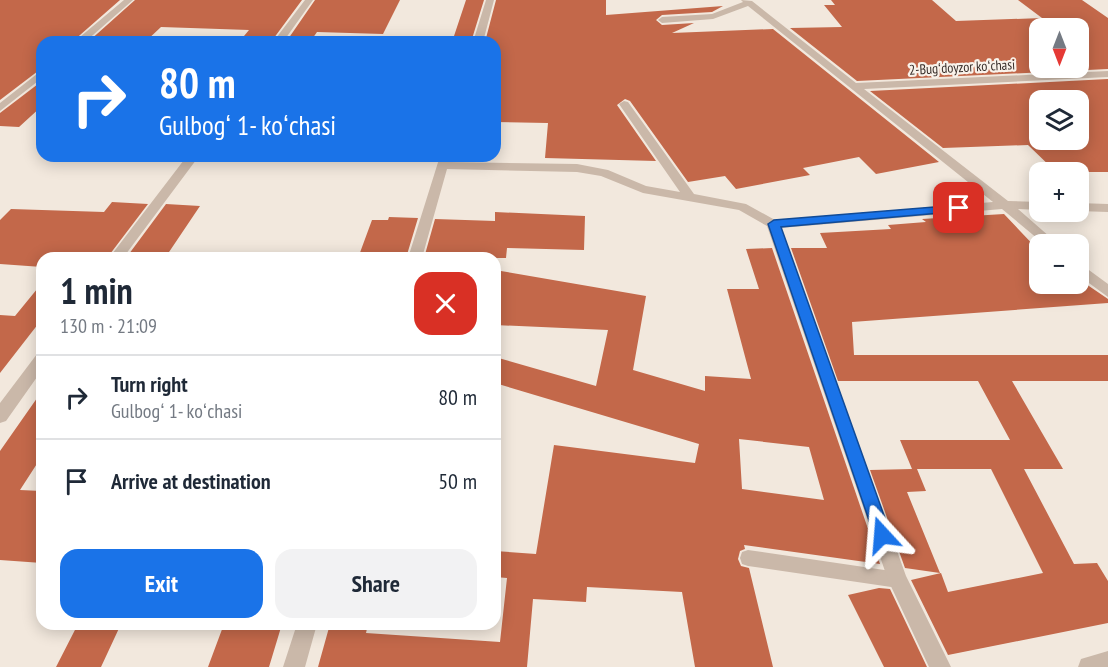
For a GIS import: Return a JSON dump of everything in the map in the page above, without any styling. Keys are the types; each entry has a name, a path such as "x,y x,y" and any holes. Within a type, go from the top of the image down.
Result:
{"street":[{"path":"86,36 129,0"},
{"path":"282,36 309,0"},
{"path":"480,36 490,0"},
{"path":"662,20 713,16 747,2 1040,234"},
{"name":"2-Bugʻdoyzor koʻchasi","path":"853,86 1108,74"},
{"path":"0,108 36,78"},
{"path":"624,104 688,196"},
{"path":"121,252 188,162"},
{"path":"418,252 443,162"},
{"path":"478,162 578,168 604,173 643,189 742,207 774,224 1005,205 1029,206"},
{"path":"1089,207 1108,208"},
{"path":"774,224 898,580 940,667"},
{"path":"1089,276 1108,292"},
{"path":"0,416 36,366"},
{"path":"294,667 305,630"},
{"path":"1089,667 1108,662"}],"lane":[{"path":"748,558 898,580"}],"building":[{"path":"0,0 120,0 79,36 36,36 36,73 0,100"},
{"path":"135,0 302,0 275,36 244,36 249,30 161,27 151,36 95,36"},
{"path":"315,0 400,0 383,34 317,32 314,36 290,36"},
{"path":"466,0 484,0 473,36 454,36"},
{"path":"496,0 606,0 606,15 723,6 712,12 662,15 656,20 662,25 694,23 672,33 773,29 939,162 876,174 859,157 803,168 810,175 736,189 725,176 688,182 630,101 625,99 617,105 656,161 545,158 548,123 501,122 501,36 487,36"},
{"path":"831,0 932,0 956,21 1029,18 1029,73 857,81 790,28 842,27 824,5 835,5"},
{"path":"1018,0 1082,0 1108,18 1108,69 1089,70 1089,18 1042,18"},
{"path":"1108,79 1108,172 1089,172 1089,162 1046,162 1033,150 1089,150 1089,90 1029,90 1029,146 943,148 870,91"},
{"path":"36,86 36,111 19,127 0,126 0,113"},
{"path":"112,202 148,204 112,252 36,252 36,267 0,264 0,220 11,209 104,212"},
{"path":"166,204 200,206 169,252 130,252"},
{"path":"495,212 585,216 584,250 507,248 506,258 501,258 501,252 426,252 435,219 495,221"},
{"path":"1004,214 1029,240 1029,294 1089,294 1089,286 1108,299 1108,303 852,322 854,355 1108,355 1108,381 1012,381 1063,469 1024,469 1074,564 1097,563 1108,581 1108,623 948,655 911,580 941,573 948,592 1043,573 991,469 917,469 926,491 907,492 940,573 905,568 870,470 912,469 900,440 1010,440 978,381 838,381 791,248 827,248 820,233 891,229 888,225 926,222 922,219"},
{"path":"389,217 418,218 408,252 360,252 372,220 388,220"},
{"path":"772,248 880,564 744,545 745,549 740,551 738,559 741,566 749,568 773,667 695,667 682,592 587,587 586,602 533,599 527,667 318,667 328,630 367,630 366,633 500,642 507,578 501,578 501,551 536,554 554,445 695,463 699,444 501,385 501,359 596,386 608,330 501,325 501,271 646,296 633,370 705,391 705,376 751,379 727,289 759,289 746,249","holes":["739,439 809,447 824,500 742,489"]},
{"path":"36,290 36,327 0,373 0,315 15,316"},
{"path":"36,400 36,465 20,490 36,491 36,563 0,560 0,451"},
{"path":"879,588 890,589 927,667 884,667 848,595"},
{"path":"75,630 118,630 101,667 56,667"},
{"path":"222,630 280,630 269,667 208,667"}],"route":[{"path":"882,535 774,224 959,208"}]}
